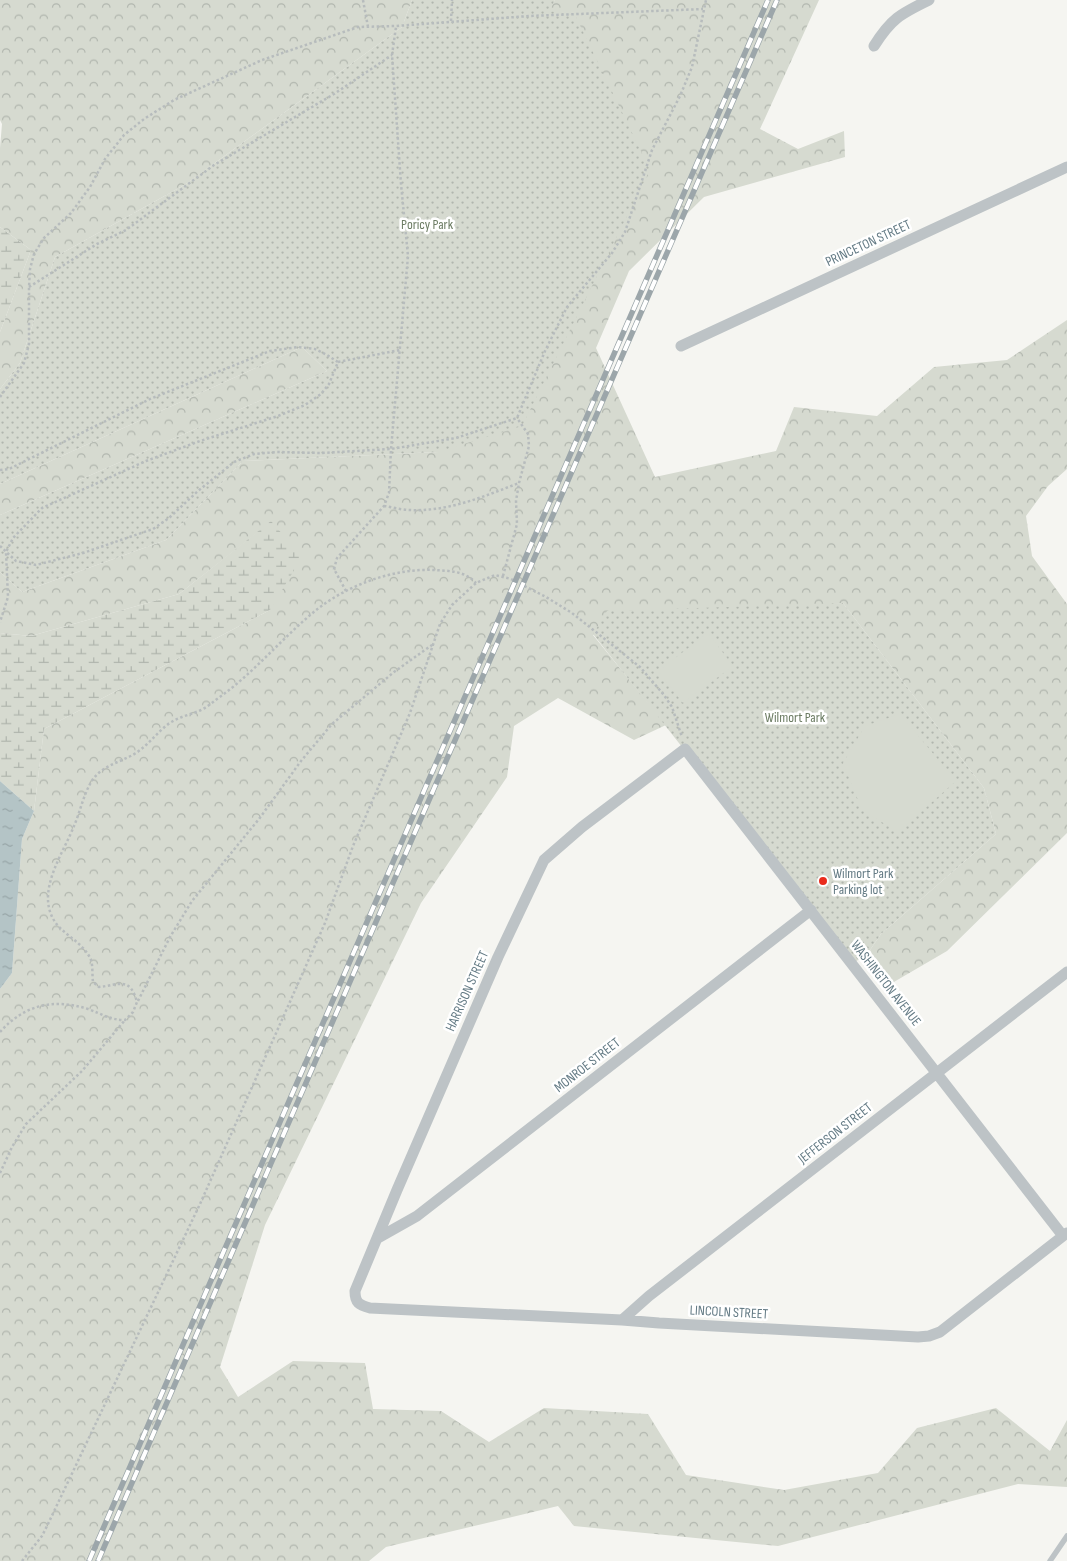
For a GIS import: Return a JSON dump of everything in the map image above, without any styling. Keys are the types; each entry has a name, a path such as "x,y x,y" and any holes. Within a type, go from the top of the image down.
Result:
{"street":[{"path":"874,46 891,22 903,12 929,0"},
{"name":"PRINCETON STREET","path":"681,346 1067,167"},
{"name":"WASHINGTON AVENUE","path":"685,748 937,1073 1065,1234"},
{"name":"HARRISON STREET","path":"356,1302 355,1291 397,1190 498,957 544,860 582,827 685,748"},
{"name":"MONROE STREET","path":"378,1238 417,1216 811,910"},
{"name":"JEFFERSON STREET","path":"622,1320 648,1296 1067,972"},
{"name":"LINCOLN STREET","path":"356,1302 370,1308 622,1320 888,1336 929,1336 940,1332 1065,1234"}],"lane":[{"path":"1059,1561 1051,1559 1067,1536"}],"path":[{"path":"363,0 368,27"},
{"path":"451,21 452,0"},
{"path":"0,546 16,561 36,565 83,554 153,529 169,518 198,491 234,462 254,454 391,449 456,438 517,418 545,351 567,307 612,253 625,232 652,150 680,96 692,67 706,0"},
{"path":"0,396 24,363 29,344 30,268 34,254 44,238 71,213 90,187 106,159 124,136 144,119 174,100 262,60 358,27 539,16 703,9"},
{"path":"346,591 334,569 337,558 384,506 389,493 391,449 408,256 400,184 392,55 396,26"},
{"path":"29,286 97,244 126,230 214,165 334,94 392,55"},
{"path":"0,470 9,469 150,399 270,351 298,347 315,349 338,362 400,350"},
{"path":"0,622 8,597 6,552 13,538 42,508 146,461 305,405 321,394 329,384 338,362"},
{"path":"504,576 516,524 516,501 519,483 530,446 528,434 517,418"},
{"path":"384,506 410,510 435,509 464,502 519,483"},
{"path":"138,1002 135,993 128,985 118,982 99,988 93,982 91,960 82,946 65,934 54,920 48,904 50,885 56,864 74,827 91,783 99,772 115,762 134,754 151,742 168,725 183,716 202,709 217,699 236,685 315,611 346,591 396,574 421,570 460,573 470,577 476,583"},
{"path":"22,1561 42,1536 48,1524 200,1204 325,923 353,846 410,713 432,644 445,614 452,604 476,583 495,575 504,576 561,605 640,667 672,707 685,748"},
{"path":"0,1173 12,1147 26,1124 82,1071 133,1012 170,937 192,901 259,820 307,754 332,724 394,672 432,644"},
{"path":"0,1032 11,1020 32,1008 55,1003 80,1006 114,1020 125,1020"}],"green space":[{"path":"0,0 412,0 402,27 186,184 55,257 20,363 0,389 0,332 31,250 0,227 0,148 2,124 0,120"},
{"name":"Poricy Park","path":"412,0 555,0 549,11 575,15 650,170 522,426 438,452 243,461 166,540 22,592 0,572 0,515 327,371 302,347 0,484 0,389 20,363 55,257 186,184 402,27"},
{"path":"555,0 819,0 760,129 798,149 844,131 845,157 704,197 629,271 596,348 655,477 776,451 794,407 877,416 934,367 1007,360 1067,320 1067,469 1048,486 1026,516 1032,556 1067,604 1067,833 947,951 887,986 870,950 881,934 996,834 984,788 843,603 593,635 666,725 634,740 558,698 514,726 507,777 421,903 265,1225 220,1367 238,1397 293,1361 365,1363 373,1409 441,1411 489,1442 544,1408 648,1414 686,1475 784,1490 878,1473 917,1428 996,1408 1050,1451 1067,1420 1067,1487 1018,1484 778,1546 574,1526 558,1506 386,1547 369,1561 0,1561 0,989 12,973 22,839 34,811 44,729 270,610 271,522 179,594 31,636 0,633 0,572 22,592 166,540 243,461 438,452 548,11"},
{"path":"0,227 31,250 0,332"},
{"path":"302,347 327,371 0,515 0,484"},
{"path":"271,521 302,557 270,610 44,729 34,811 0,781 0,633 31,636 179,594"},
{"name":"Wilmort Park","path":"843,603 984,788 996,834 881,934 870,950 853,964 593,634 607,611"},
{"path":"708,633 733,666 683,703 658,671"},
{"path":"900,714 956,781 898,832 862,810 843,763 865,726"}],"water":[{"path":"0,781 34,811 22,839 12,973 0,989"}],"railway":[{"path":"89,1561 768,0"},
{"path":"98,1561 777,0"}],"place":[{"name":"Wilmort Park Parking lot","path":"823,881"}]}
